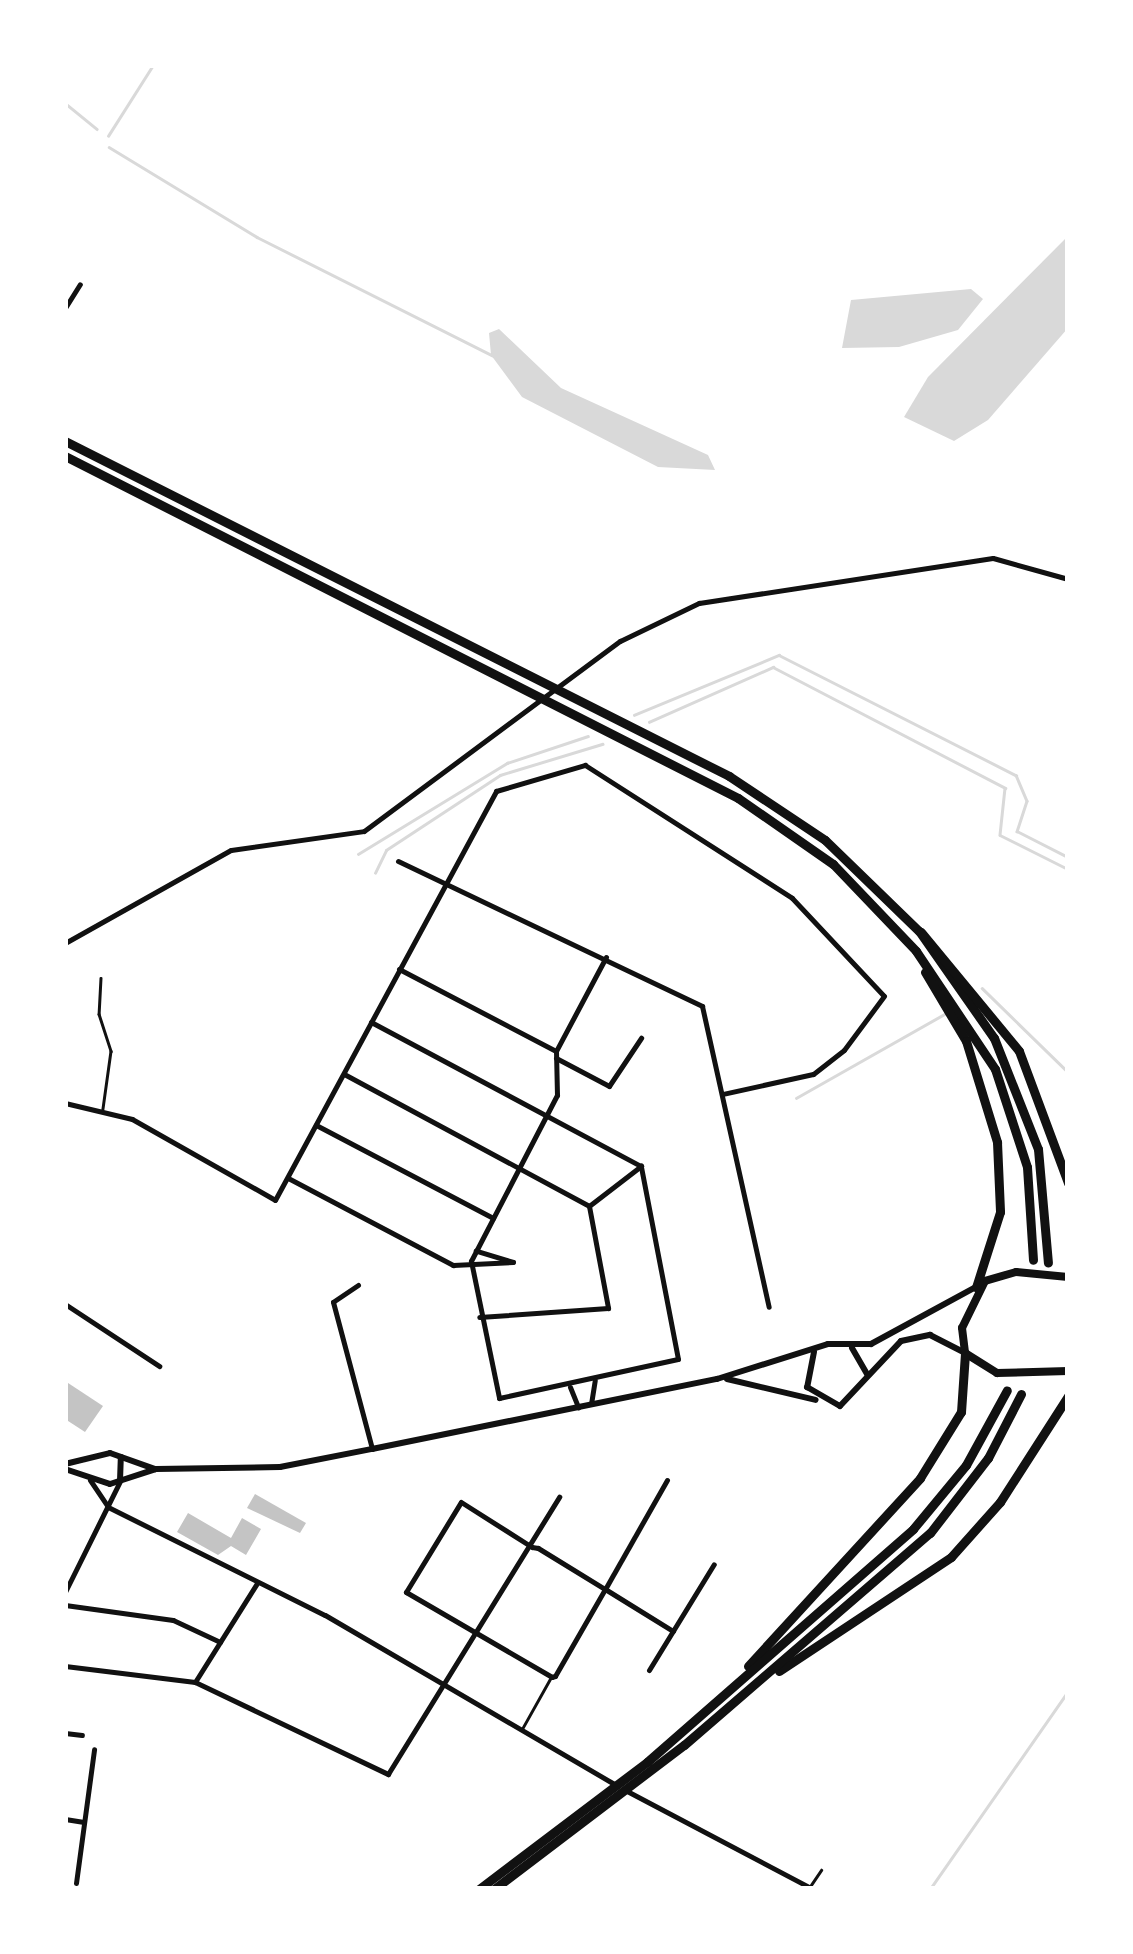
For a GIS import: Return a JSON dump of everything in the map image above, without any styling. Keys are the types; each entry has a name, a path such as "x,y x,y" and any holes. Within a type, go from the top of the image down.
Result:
{"highway":[{"path":"65,441 729,776 826,840 918,931 980,1013 1026,1108 1043,1172 1048,1263"},
{"path":"65,456 738,798 833,864 916,951 1006,1096 1029,1180 1033,1260"},
{"path":"918,931 936,940 1020,1051 1068,1183"},
{"path":"916,951 966,1041 996,1142 1000,1212 976,1287"},
{"path":"737,1682 920,1478 961,1412 965,1353"},
{"path":"494,1889 627,1783 926,1517 1007,1390"},
{"path":"748,1692 930,1533 988,1458 1021,1394"},
{"path":"627,1783 748,1692 951,1556 1000,1502 1068,1396"},
{"path":"479,1889 615,1793"}],"main road":[{"path":"1068,1277 1016,1272 976,1287 964,1314 965,1353 996,1373 1068,1371"}],"street":[{"path":"65,308 80,284"},
{"path":"65,942 231,850 364,831 588,664 662,619 734,594 1026,560 1068,579"},
{"path":"65,1104 103,1110 272,1201 502,787 585,764 792,898 884,1000 812,1074 723,1094"},
{"path":"398,861 447,880 702,1006 769,1307"},
{"path":"371,1022 548,1113 641,1166 678,1359 500,1398 470,1268 548,1113 556,1054 606,957"},
{"path":"399,969 609,1086 640,1038"},
{"path":"344,1074 521,1164 589,1206 608,1308 479,1318"},
{"path":"316,1126 493,1218"},
{"path":"589,1206 641,1166"},
{"path":"288,1178 470,1268 512,1262 476,1251"},
{"path":"358,1285 333,1302 372,1449"},
{"path":"65,1467 90,1480 119,1482 156,1469 280,1467 372,1449 716,1379 815,1351 881,1342 976,1287"},
{"path":"65,1304 159,1366"},
{"path":"716,1379 770,1382 821,1402 850,1403 884,1352 910,1337 938,1338 965,1353"},
{"path":"848,1345 864,1360 867,1381"},
{"path":"815,1351 805,1377 821,1402"},
{"path":"590,1404 595,1380"},
{"path":"567,1386 578,1407"},
{"path":"65,1467 89,1456 120,1455 156,1469"},
{"path":"65,1592 119,1482 120,1455"},
{"path":"89,1456 90,1480 108,1507 258,1582 811,1888"},
{"path":"668,1480 605,1589 550,1678 406,1592 456,1503 605,1589 673,1631"},
{"path":"65,1666 195,1682 384,1774 448,1689 559,1497"},
{"path":"649,1670 714,1564"},
{"path":"195,1682 258,1582"},
{"path":"65,1606 173,1620 220,1642"},
{"path":"65,1733 82,1736"},
{"path":"76,1883 94,1749"},
{"path":"65,1819 84,1822"}],"lane":[{"path":"102,978 111,1052 103,1110"},
{"path":"521,1730 550,1678"},
{"path":"811,1888 821,1870"}],"shaded area":[{"path":"1068,236 1068,328 988,420 954,441 904,417 928,377"},
{"path":"971,289 983,299 958,330 899,347 842,348 851,300"},
{"path":"499,329 561,388 708,455 715,470 658,467 522,397 491,355 489,333"}],"building":[{"path":"65,1381 103,1406 85,1432 65,1419"},
{"path":"255,1494 306,1523 300,1533 247,1508"},
{"path":"188,1513 231,1538 242,1518 261,1529 246,1555 231,1546 218,1555 177,1532"}],"waterway":[{"path":"108,136 153,65"},
{"path":"65,103 97,129"},
{"path":"109,147 257,237 492,355"},
{"path":"634,715 779,655 1016,775 1027,801 1017,831 1068,857"},
{"path":"649,722 773,667 1005,788 1000,835 1068,869"},
{"path":"358,854 507,763 588,736"},
{"path":"375,873 386,850 500,775 602,744"},
{"path":"982,988 1068,1072"},
{"path":"796,1098 946,1013"},
{"path":"930,1889 1068,1691"}]}
